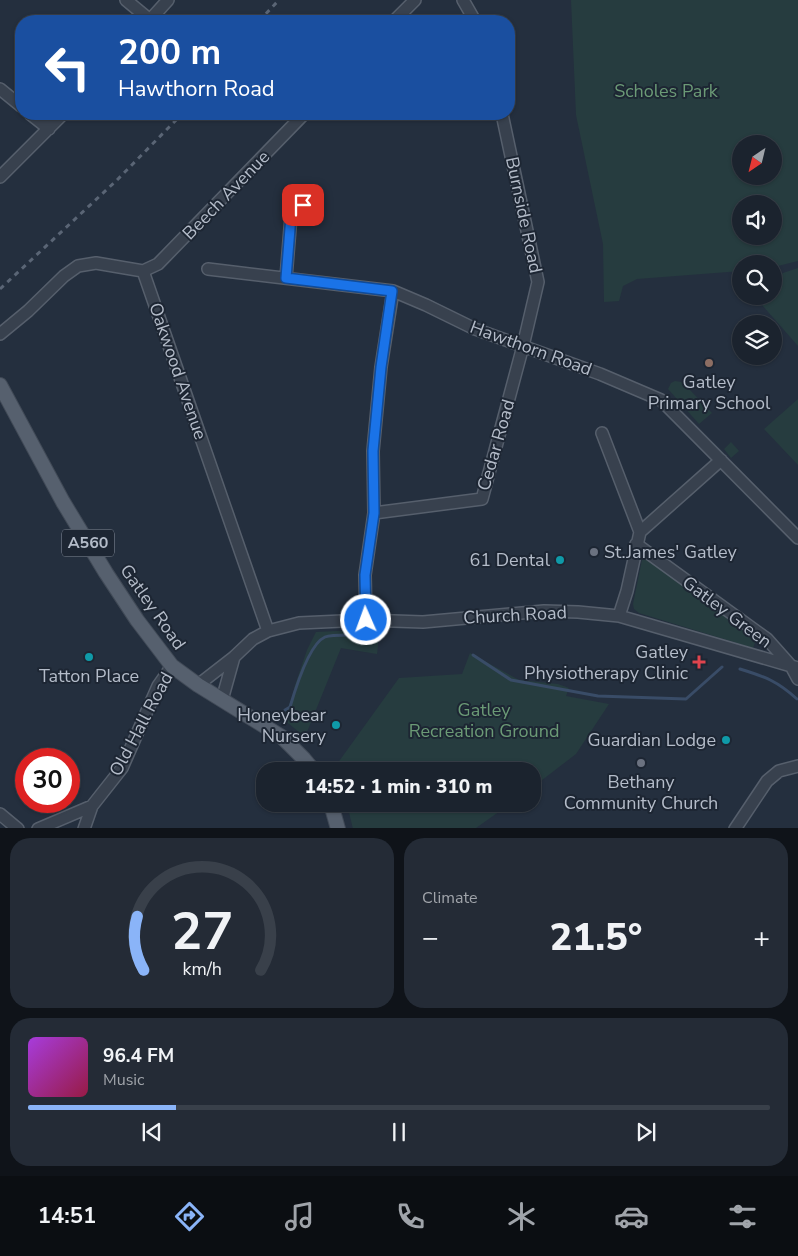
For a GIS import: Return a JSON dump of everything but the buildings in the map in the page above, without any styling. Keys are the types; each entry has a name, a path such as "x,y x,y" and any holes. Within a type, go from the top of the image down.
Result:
{"main road":[{"name":"Gatley Road","path":"0,385 63,502 137,620 172,666 222,700"},
{"name":"A560","path":"222,700 284,739 306,762"},
{"path":"333,812 338,828"}],"street":[{"path":"126,0 142,15"},
{"path":"154,15 168,0"},
{"path":"400,15 415,0"},
{"path":"463,0 472,15"},
{"path":"0,89 15,101"},
{"path":"38,120 49,129"},
{"path":"0,177 57,120"},
{"name":"Beech Avenue","path":"143,271 158,264 298,120"},
{"name":"Burnside Road","path":"503,120 538,282 523,346"},
{"path":"286,278 291,216 314,194"},
{"path":"0,334 28,311 64,276 78,266 96,263 143,271"},
{"name":"Hawthorn Road","path":"208,269 392,291 475,329 600,374 663,401 798,538"},
{"name":"Oakwood Avenue","path":"143,271 268,631"},
{"path":"366,620 365,575 374,513 373,451 381,367 392,291"},
{"name":"Cedar Road","path":"374,513 482,499 523,346"},
{"path":"602,433 640,532"},
{"path":"619,616 627,591 640,532 720,460"},
{"name":"Gatley Green","path":"636,544 767,638 794,667 798,679"},
{"name":"Church Road","path":"198,685 234,657 253,639 268,631 299,622 366,620 423,622 544,611 619,616 794,667"},
{"path":"222,700 234,657"},
{"name":"Old Hall Road","path":"84,828 92,806 122,768 158,686 172,666"},
{"path":"735,828 767,781 779,771 798,766"},
{"name":"Old Hall Road","path":"38,828 92,806"},
{"path":"0,814 18,828"}],"green space":[{"name":"Scholes Park","path":"571,0 798,0 798,261 782,265 782,255 732,255 732,272 637,279 623,286 619,301 604,302 603,244 576,115"},
{"path":"798,268 798,346 782,328 782,315 771,315 762,305 782,305 782,273"},
{"path":"675,381 689,386 690,390 712,413 699,424 668,389 671,383"},
{"path":"798,399 798,465 764,429"},
{"path":"731,442 739,451 731,458 724,449"},
{"path":"643,555 756,640 753,648 639,613 634,609 633,604"},
{"path":"380,629 377,654 341,648 305,737 283,719 296,689 294,688 307,650 316,632"},
{"name":"Gatley Recreation Ground","path":"470,653 519,680 558,684 569,688 566,696 609,704 576,754 541,781 541,762 338,762 399,678 462,674"},
{"path":"349,812 499,812 476,828 353,828"}],"waterway":[{"path":"285,710 290,707 303,668 313,648 319,641 332,635 361,635"},
{"path":"473,655 511,680 598,696 686,699 722,667"},
{"path":"740,669 771,680 797,699"}],"railway":[{"path":"265,15 279,0"},
{"path":"0,289 117,180 176,120"}],"place":[{"name":"Gatley Primary School","path":"709,363"},
{"name":"St.James' Gatley","path":"594,552"},
{"name":"61 Dental","path":"560,560"},
{"name":"Tatton Place","path":"89,657"},
{"name":"Gatley Physiotherapy Clinic","path":"699,662"},
{"name":"Honeybear Nursery","path":"336,725"},
{"name":"Guardian Lodge","path":"726,740"},
{"name":"Bethany Community Church","path":"641,763"}],"route":[{"path":"303,205 291,216 286,278 392,291 381,367 373,451 374,513 365,575 366,620"}]}
